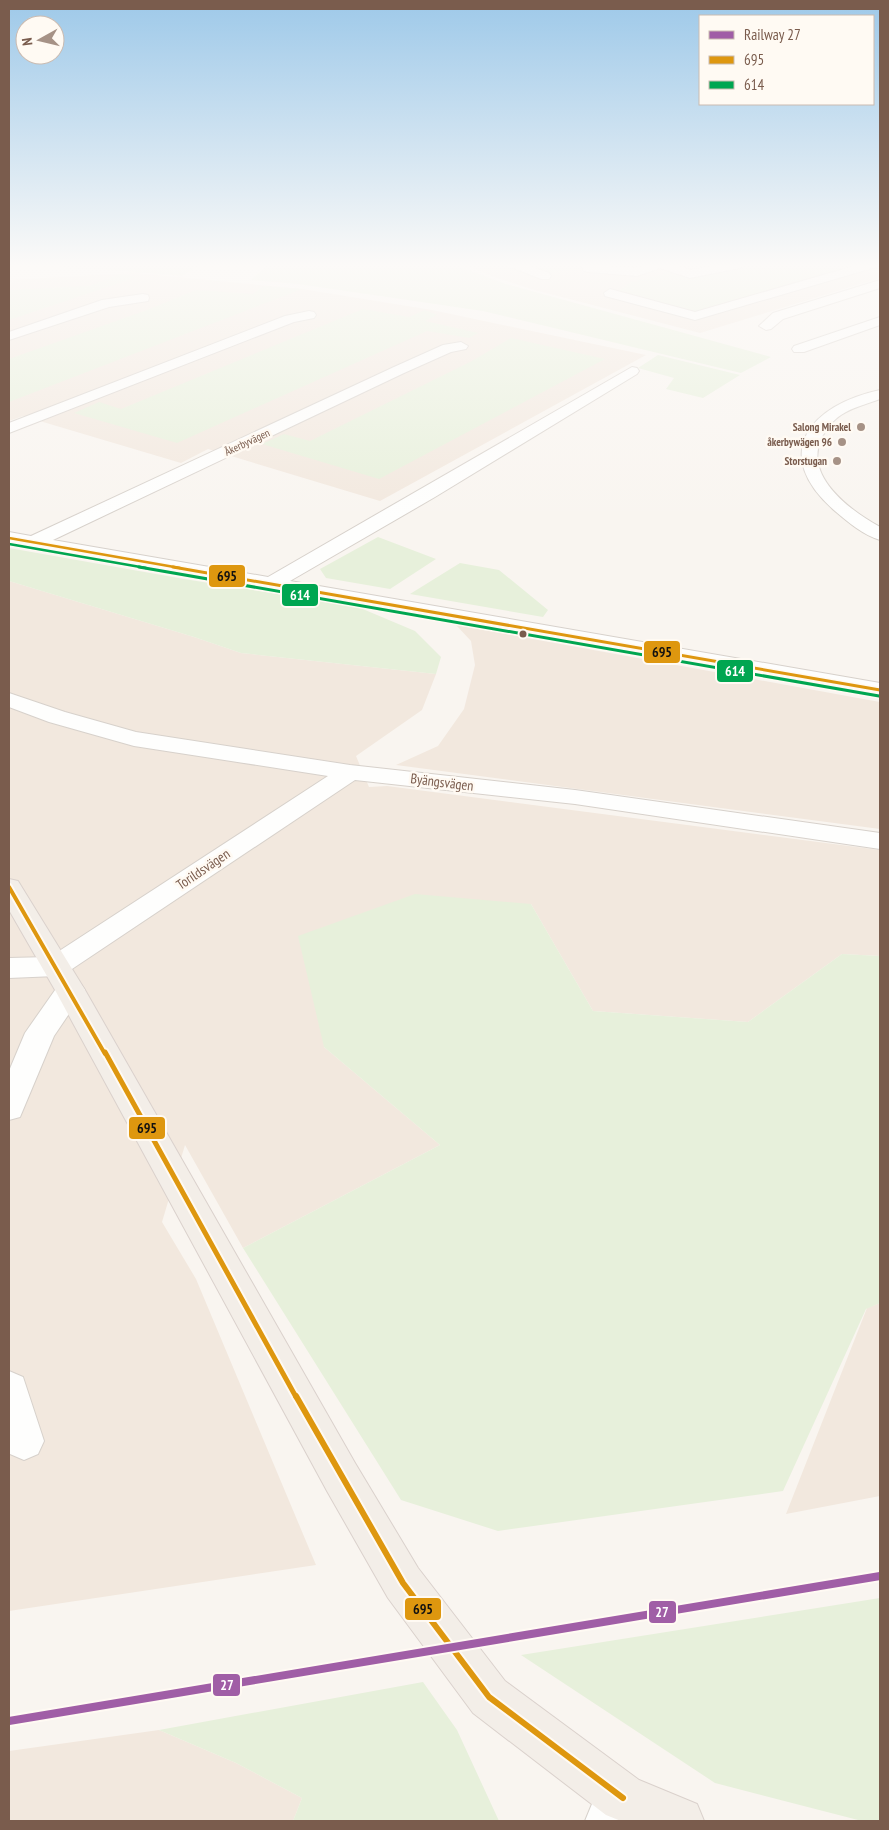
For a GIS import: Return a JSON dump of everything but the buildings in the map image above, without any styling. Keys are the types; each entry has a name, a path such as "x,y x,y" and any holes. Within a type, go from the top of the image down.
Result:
{"main road":[{"path":"9,887 63,978 341,1478 403,1583 490,1697 616,1810 680,1821"}],"street":[{"path":"9,428 212,349"},
{"name":"Åkerbyvägen","path":"34,542 445,349"},
{"path":"271,584 429,493 632,371"},
{"path":"880,394 831,414 815,434 810,448 809,462 824,491 849,514 880,534"},
{"path":"9,538 880,690"},
{"name":"Byängsvägen","path":"9,700 57,718 134,740 350,772 575,798 880,841"},
{"name":"Torildsvägen","path":"63,978 350,772"},
{"path":"9,968 63,978 9,1108"},
{"path":"9,1389 24,1440"}],"shaded area":[{"path":"9,349 619,349 646,355 380,501 208,449 181,463 23,416 9,421"},
{"path":"9,581 241,653 436,674 422,710 356,756 369,787 387,786 880,850 880,956 842,954 748,1022 593,1011 531,904 324,1047 440,1145 243,1248 185,1145 162,1222 196,1279 316,1565 9,1611"},
{"path":"456,625 880,702 880,829 396,765 438,746 464,709 475,665 471,641"},
{"path":"880,1303 880,1496 786,1514 867,1308"},
{"path":"159,1730 236,1763 302,1798 293,1821 9,1821 9,1751"}],"green space":[{"path":"36,349 145,349 9,402 9,359"},
{"path":"265,349 386,349 177,443 74,413 99,402 121,409"},
{"path":"492,349 562,349 605,359 379,479 262,444 284,434 310,441 472,361"},
{"path":"643,349 743,349 771,357 741,373"},
{"path":"658,355 740,375 703,398 666,389 674,378 638,368"},
{"path":"378,537 436,559 390,589 326,578 320,569"},
{"path":"9,548 358,607 415,631 441,657 436,674 241,653 9,581"},
{"path":"460,563 499,570 548,610 543,617 410,594"},
{"path":"415,894 531,904 593,1011 748,1022 842,954 880,956 880,1303 866,1309 783,1491 498,1531 401,1500 243,1248 440,1145 324,1047 298,936"},
{"path":"880,1598 880,1821 862,1821 715,1783 521,1655"},
{"path":"423,1682 457,1730 499,1821 293,1821 302,1798 236,1763 159,1730"}],"rail line":[{"name":"27","path":"9,1721 880,1576"}],"transit line":[{"name":"695","path":"9,538 880,690"},
{"name":"614","path":"9,544 879,696"},
{"name":"695","path":"9,887 70,990 341,1477 403,1583 489,1697 623,1798"}],"place":[{"name":"Salong Mirakel","path":"861,427"},
{"name":"åkerbywägen 96","path":"842,442"},
{"name":"Storstugan","path":"837,461"}]}
